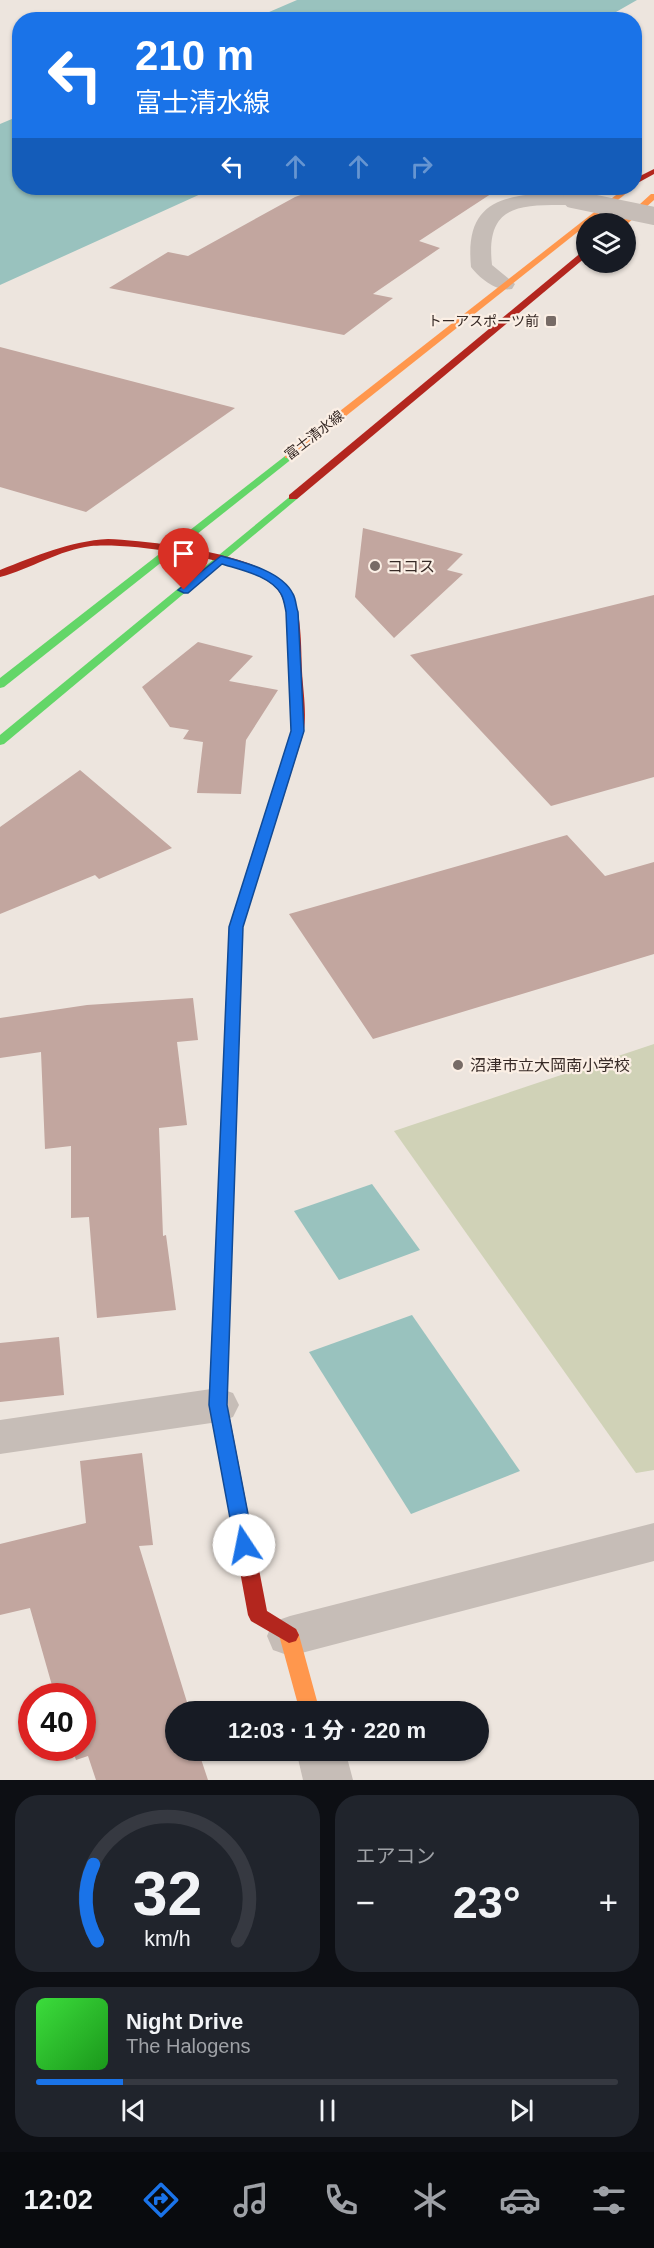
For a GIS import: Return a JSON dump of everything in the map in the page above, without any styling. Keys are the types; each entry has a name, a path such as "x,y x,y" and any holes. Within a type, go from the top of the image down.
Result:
{"main road":[{"name":"富士清水線","path":"0,684 504,284 620,195"},
{"path":"635,213 654,196"},
{"path":"0,741 221,560 576,261"},
{"path":"0,574 74,546 93,543 114,541 172,547 261,573 277,583 287,594 292,612 298,731 236,927 218,1405 258,1615 290,1636 307,1701"}],"street":[{"path":"504,284 482,267 479,253 479,233 491,215 523,201 572,199 654,216"},
{"path":"0,1437 218,1405"},
{"path":"290,1636 654,1542"},
{"path":"323,1761 328,1780"}],"green space":[{"path":"654,1044 654,1470 636,1473 394,1131"}],"water":[{"path":"297,0 637,0 616,12 269,12"},
{"path":"12,119 12,195 199,195 0,285 0,124"},
{"path":"372,1184 420,1250 339,1280 294,1211"},
{"path":"412,1315 520,1471 411,1514 309,1352"}],"building":[{"path":"301,195 489,195 419,241 440,248 373,294 393,298 344,335 109,288 168,252 188,256"},
{"path":"0,347 235,408 86,512 0,487"},
{"name":"ココス","path":"363,528 463,554 447,570 463,574 394,638 355,597"},
{"path":"654,595 654,777 551,806 410,655"},
{"path":"198,642 253,656 229,681 278,690 246,740 241,794 197,793 203,742 183,739 189,730 170,727 142,687"},
{"path":"80,770 172,848 99,879 95,875 0,914 0,827"},
{"path":"567,835 605,876 654,862 654,954 373,1039 289,914"},
{"path":"193,998 198,1040 177,1042 187,1125 159,1128 163,1236 166,1235 176,1310 97,1318 89,1217 71,1218 71,1146 45,1149 41,1052 0,1058 0,1018 87,1005"},
{"path":"59,1337 64,1395 0,1402 0,1343"},
{"path":"142,1453 153,1545 139,1546 187,1701 165,1701 165,1761 202,1761 208,1780 96,1780 90,1761 96,1761 96,1683 51,1683 30,1608 0,1615 0,1544 86,1523 80,1461"}],"traffic: fast":[{"path":"0,684 289,456"},
{"path":"0,741 293,497"},
{"path":"221,1419 218,1405 230,1077"}],"traffic: slow":[{"path":"289,456 620,195"},
{"path":"635,213 654,196"},
{"path":"230,1077 236,927 294,745"},
{"path":"289,1635 307,1701"}],"traffic: jam":[{"path":"642,178 654,171"},
{"path":"293,497 576,261"},
{"path":"0,574 67,548 108,542 194,552 251,568 272,579 285,591 295,637 298,731 294,745"},
{"path":"221,1419 258,1615 289,1635"}],"place":[{"name":"トーアスポーツ前","path":"551,321"},
{"name":"ココス","path":"375,566"},
{"name":"沼津市立大岡南小学校","path":"458,1065"}],"route":[{"path":"184,590 221,560 261,573 277,583 287,594 292,612 298,731 236,927 218,1405 244,1545"}]}
